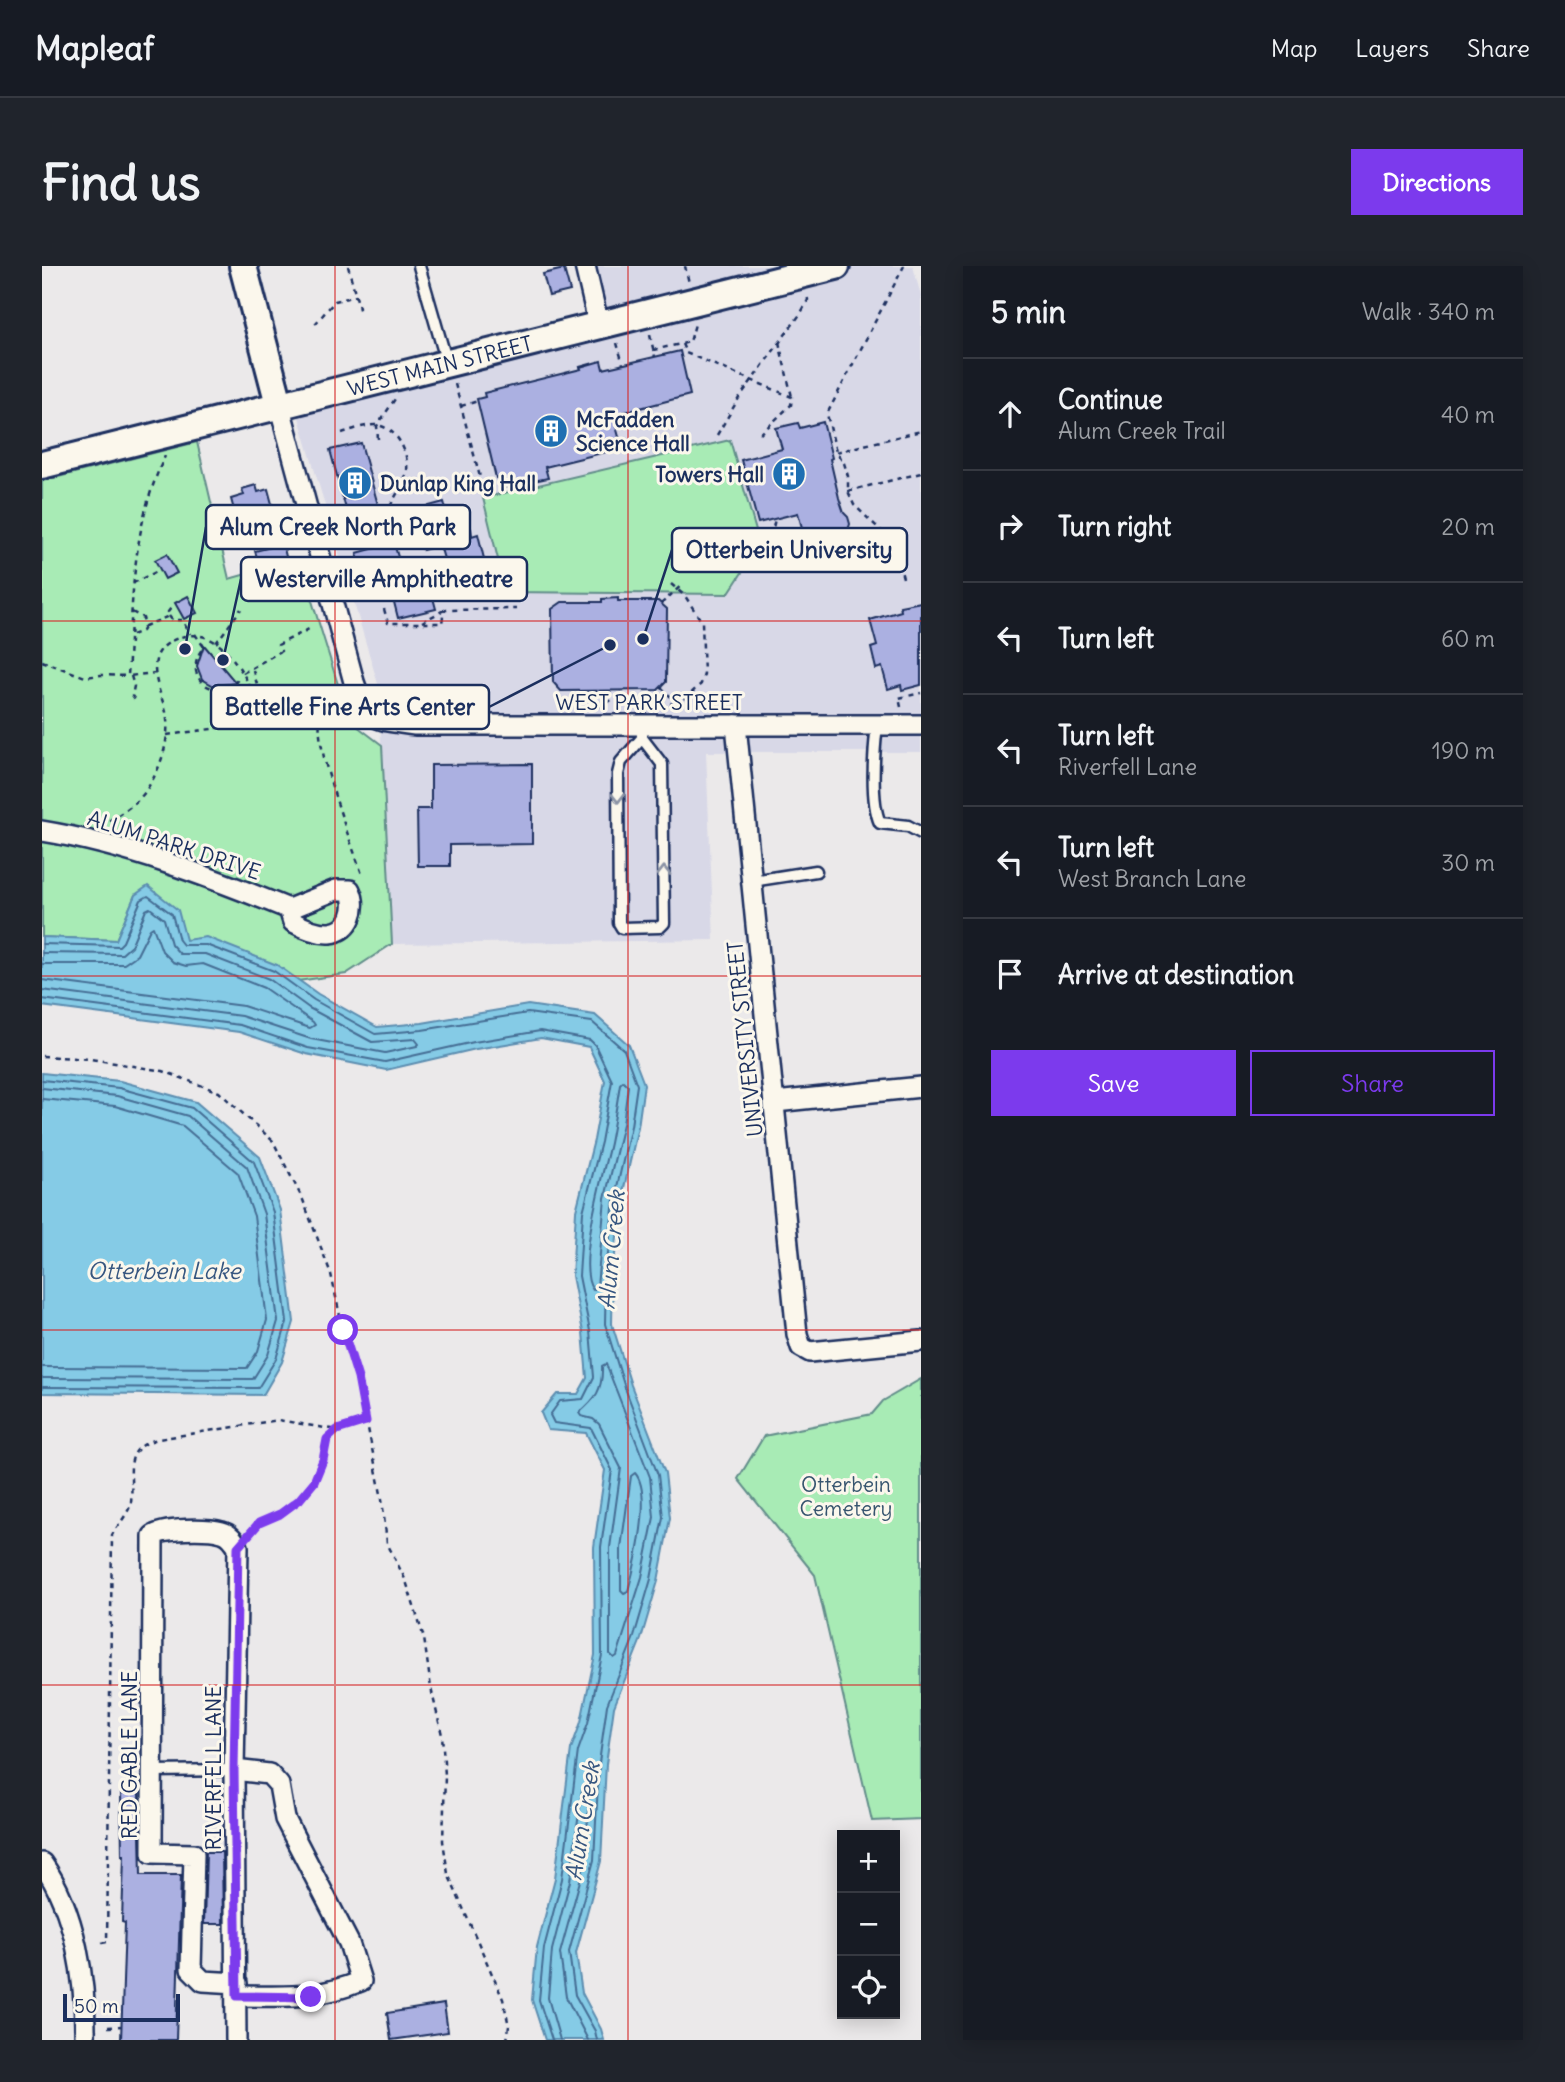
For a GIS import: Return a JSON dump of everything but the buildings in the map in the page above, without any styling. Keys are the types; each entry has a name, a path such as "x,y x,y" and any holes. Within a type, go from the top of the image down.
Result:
{"main road":[{"path":"243,266 279,404"},
{"name":"WEST MAIN STREET","path":"42,465 279,404 450,368 607,329 836,266"}],"street":[{"path":"585,266 607,329"},
{"path":"279,404 354,682"},
{"name":"WEST PARK STREET","path":"354,682 367,712 377,720 415,725 642,731 736,725 921,725"},
{"name":"UNIVERSITY STREET","path":"736,725 797,1334 801,1347 810,1352 921,1341"},
{"name":"ALUM PARK DRIVE","path":"42,831 80,839 208,876 289,909 293,922 307,930 331,933 343,928 353,915 354,899 350,890"},
{"path":"289,909 336,890 350,890"},
{"path":"775,1101 921,1087"},
{"name":"RED GABLE LANE","path":"237,1990 203,1981 191,1969 194,1854 152,1853 151,1771 153,1536 164,1530 222,1532 230,1536 238,1547"},
{"name":"RIVERFELL LANE","path":"236,2040 234,1770 238,1547"},
{"path":"234,1770 270,1774 279,1785 285,1819 349,1944 361,1981 335,1992 311,1997 237,1990"},
{"path":"42,1863 70,1917 86,2006 85,2040"}],"lane":[{"path":"419,266 450,368"},
{"path":"877,725 874,801 880,823 908,826 921,833"},
{"path":"642,731 662,764 664,923 660,928 622,928 619,923 618,774 621,762 642,731"},
{"path":"752,881 816,871"},
{"path":"151,1771 234,1770"}],"path":[{"path":"348,266 359,307 356,309"},
{"path":"685,266 690,286"},
{"path":"903,578 893,542 854,505 848,491 848,476 844,463 835,452 827,414 904,266"},
{"path":"717,435 808,300 806,285"},
{"path":"315,324 335,301 356,296"},
{"path":"653,350 690,342 695,313"},
{"path":"647,325 655,357"},
{"path":"607,329 623,364"},
{"path":"757,437 791,405 792,397 779,342"},
{"path":"682,344 685,353 792,397"},
{"path":"450,368 480,477"},
{"path":"378,439 377,426 397,396"},
{"path":"461,406 478,401"},
{"path":"342,433 377,426 395,435 402,444 407,471 390,507"},
{"path":"835,452 921,431"},
{"path":"135,700 132,696 134,686 130,676 134,559 148,494 164,457 172,446"},
{"path":"848,491 921,473"},
{"path":"760,564 770,541 775,519"},
{"path":"133,583 160,569"},
{"path":"661,687 671,698 673,707 701,684 704,674 702,622 671,584"},
{"path":"661,604 683,584"},
{"path":"173,605 168,612 172,621 182,620 204,647 195,660 201,681 218,690 229,687 236,680 254,701"},
{"path":"216,643 241,609"},
{"path":"384,609 388,623 442,623 444,610"},
{"path":"419,623 444,610 516,609"},
{"path":"132,612 143,618 145,626"},
{"path":"130,635 169,616"},
{"path":"243,673 281,651 278,645 309,629"},
{"path":"80,839 121,813 146,791 161,760 167,735 167,718 156,673 156,657 162,648 172,640 194,634 216,643 229,654 243,673 255,696"},
{"path":"42,661 85,677 156,673"},
{"path":"167,735 226,727 240,723 250,716 258,688 253,670"},
{"path":"350,890 364,881 319,735 320,721 330,697 354,682"},
{"path":"598,707 619,698 623,691"},
{"path":"901,708 899,698 921,693"},
{"path":"226,727 230,695"},
{"path":"42,1056 91,1059 163,1071 219,1092 273,1141 303,1200 331,1274 343,1330 358,1378 387,1543 406,1581 424,1638 430,1688 442,1735 443,1841 448,1874 503,1999 509,2026 507,2040"},
{"path":"238,1547 259,1523 280,1514 299,1500 314,1482 323,1460 327,1439 337,1430 366,1421"},
{"path":"108,2026 122,2026"}],"shaded area":[{"path":"575,266 913,266 921,296 921,752 706,752 714,940 392,944 378,684 297,411 592,334"}],"green space":[{"path":"730,440 760,545 728,594 506,592 483,498"},
{"path":"197,442 229,579 299,559 349,720 382,745 392,944 346,974 221,992 135,895 116,940 42,937 42,481"},
{"name":"Otterbein Cemetery","path":"921,1379 921,1819 872,1821 815,1575 738,1479 764,1436 872,1414 883,1401"}],"water":[{"name":"Alum Creek","path":"148,886 178,910 186,940 206,937 277,965 318,994 377,1027 422,1023 528,1005 595,1015 629,1045 644,1084 638,1127 621,1201 613,1272 612,1324 631,1385 665,1473 670,1518 658,1581 641,1639 614,1707 606,1764 601,1861 576,1953 582,1993 604,2040 545,2040 532,2000 537,1947 555,1878 571,1749 581,1722 595,1655 594,1547 605,1470 586,1433 548,1430 541,1413 557,1394 578,1394 587,1378 583,1332 572,1276 576,1211 594,1140 605,1081 589,1047 541,1038 476,1049 386,1070 306,1054 239,1032 42,1006 42,937 116,940 135,895"},
{"name":"Otterbein Lake","path":"42,1073 120,1081 196,1102 260,1157 280,1210 294,1322 282,1362 263,1395 42,1393"}],"place":[{"name":"McFadden Science Hall","path":"551,431"},
{"name":"Towers Hall","path":"789,474"},
{"name":"Dunlap King Hall","path":"355,483"},
{"name":"Otterbein University","path":"643,639"},
{"name":"Battelle Fine Arts Center","path":"610,645"},
{"name":"Alum Creek North Park","path":"185,649"},
{"name":"Westerville Amphitheatre","path":"223,660"}],"route":[{"path":"311,1997 237,1996 234,1770 238,1547 259,1523 280,1514 299,1500 314,1482 323,1460 327,1439 337,1430 366,1421 358,1378 343,1330"}]}
